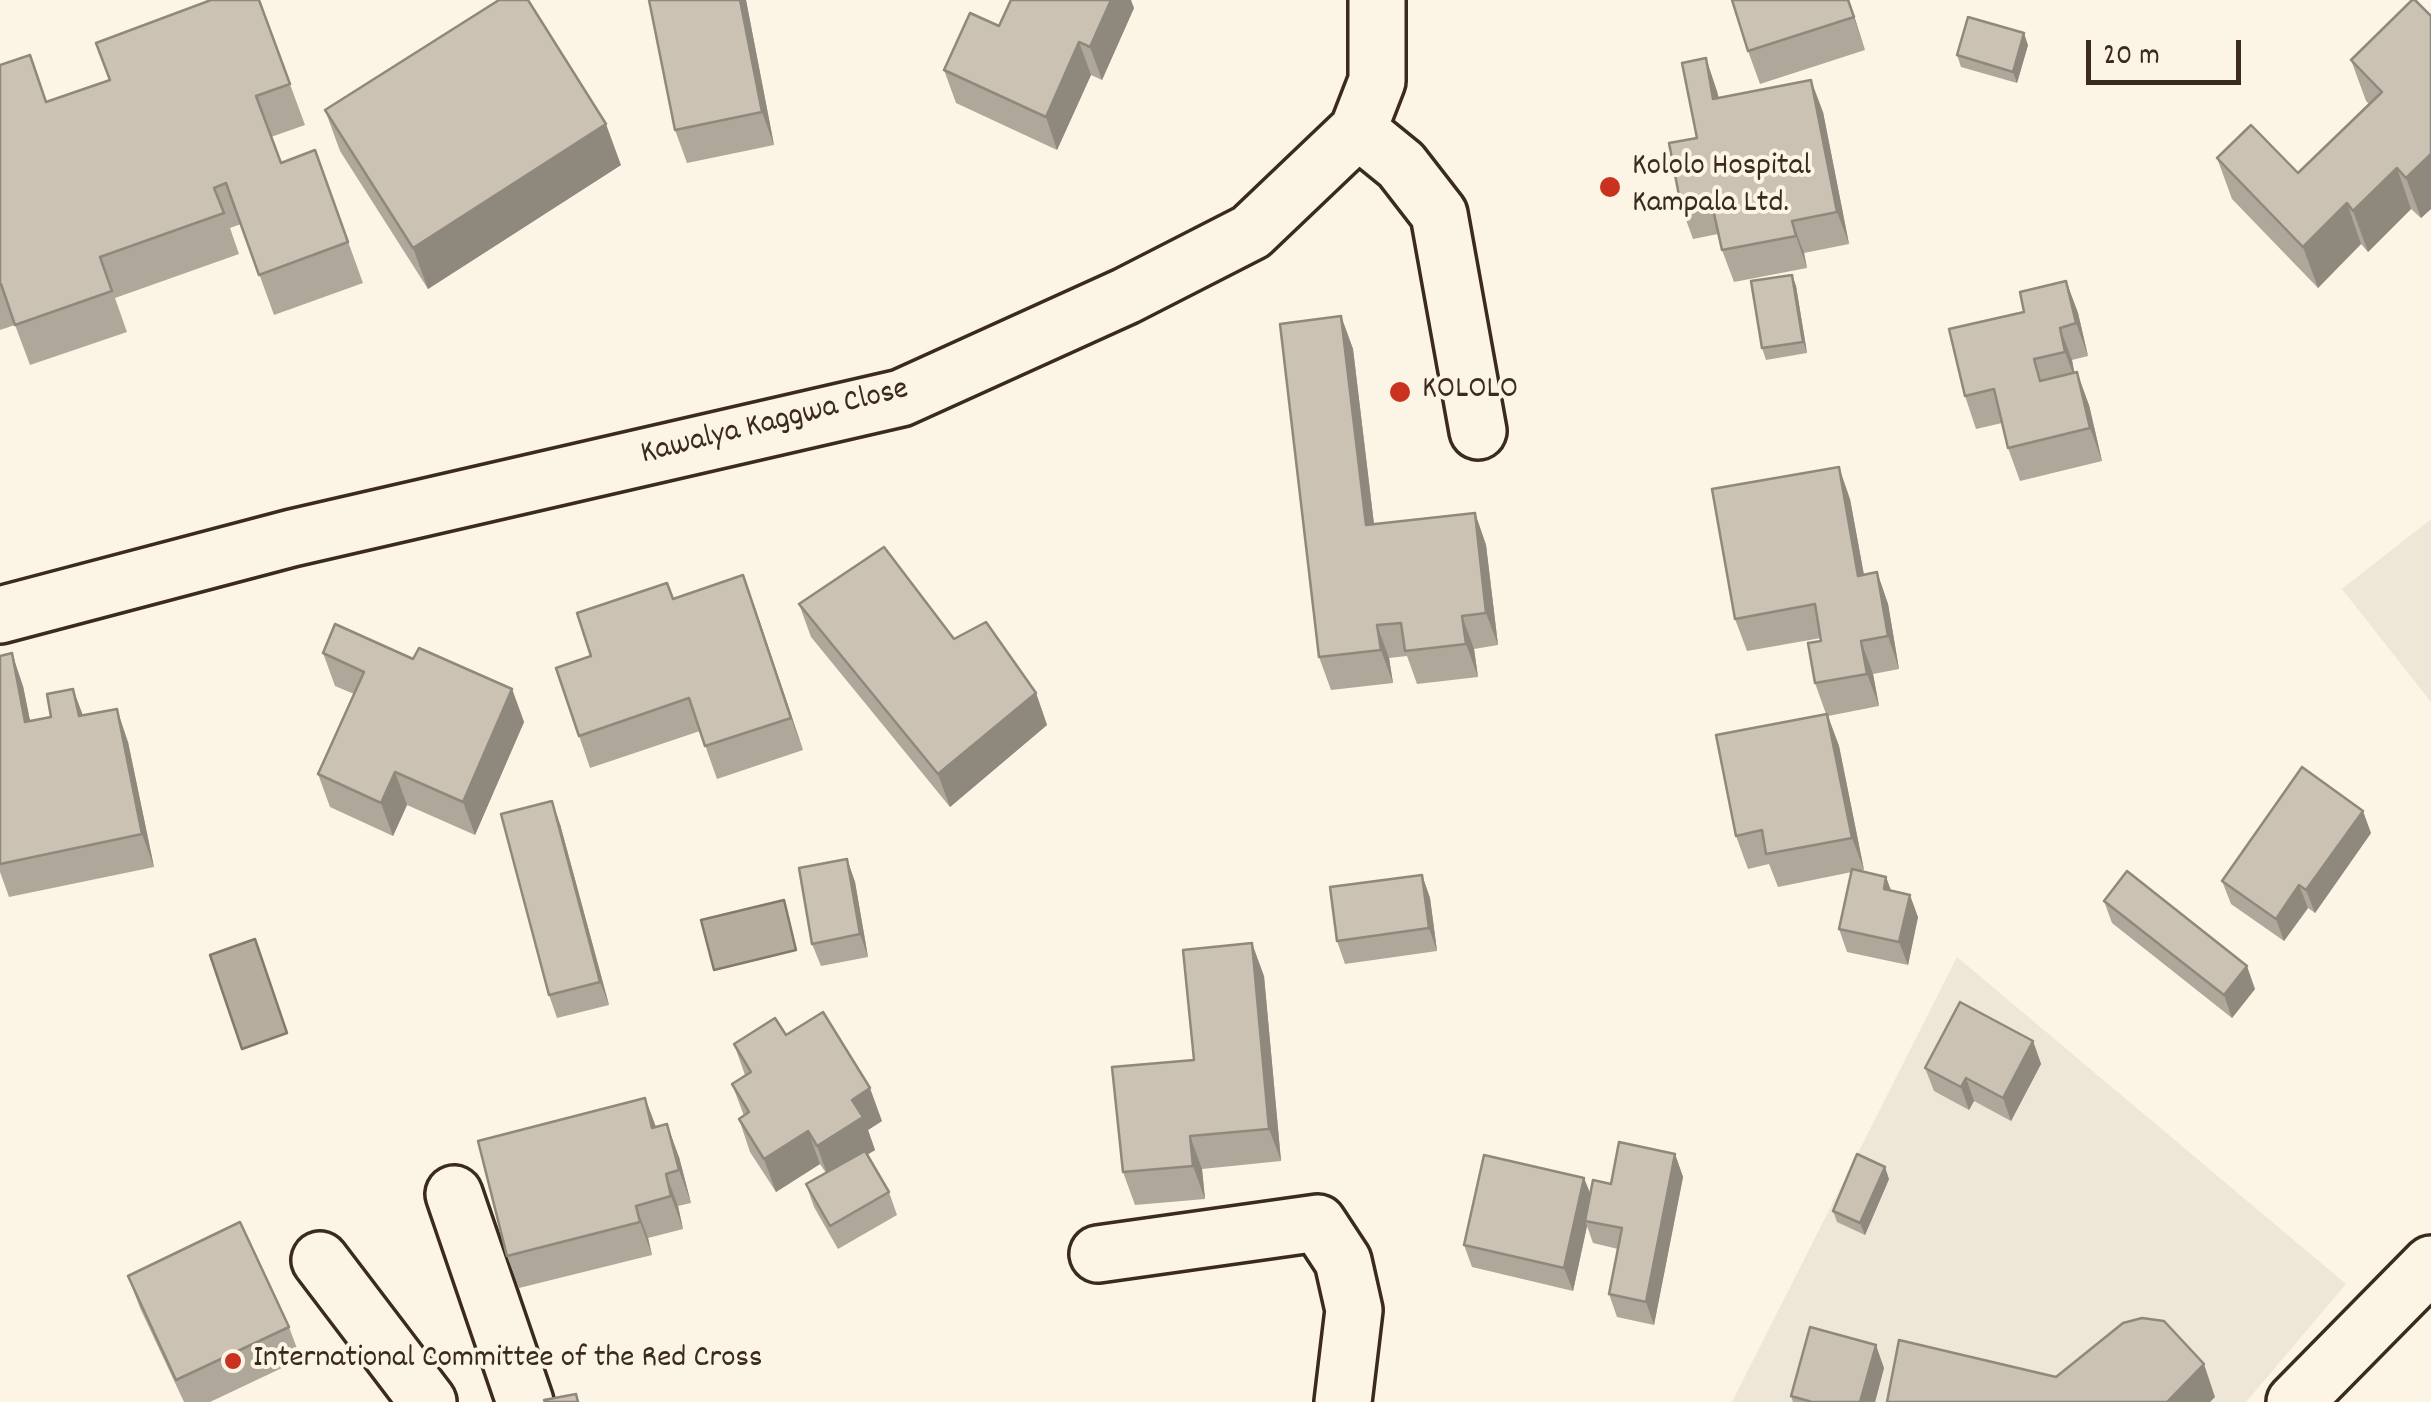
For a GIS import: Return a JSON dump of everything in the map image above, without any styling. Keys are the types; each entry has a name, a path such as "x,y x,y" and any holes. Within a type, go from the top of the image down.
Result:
{"street":[{"name":"Kawalya Kaggwa Close","path":"0,615 292,538 901,398 1126,296 1251,232 1358,130 1377,81 1377,0"},
{"path":"1358,130 1401,165 1439,214 1478,431"},
{"path":"454,1194 524,1402"},
{"path":"1098,1254 1318,1223 1343,1260 1354,1310 1343,1402"},
{"path":"320,1260 428,1402"},
{"path":"2295,1402 2431,1264"}],"shaded area":[{"path":"2431,519 2431,702 2342,589"},
{"path":"784,900 796,950 714,970 701,920"},
{"path":"255,939 287,1033 242,1049 210,955"},
{"path":"1957,957 2346,1284 2246,1402 1732,1402"}],"building":[{"path":"211,0 259,0 290,84 256,96 281,163 315,150 348,242 259,275 226,183 214,188 224,213 100,257 112,291 15,325 0,284 0,65 30,55 46,102 110,80 96,43"},
{"path":"499,0 528,0 606,124 413,248 325,110"},
{"path":"649,0 740,0 762,112 675,130"},
{"path":"1011,0 1111,0 1090,47 1079,42 1046,117 944,70 970,13 999,26"},
{"path":"1732,0 1848,0 1854,17 1748,51"},
{"path":"2412,0 2431,16 2431,154 2406,178 2397,168 2353,211 2347,203 2303,247 2217,158 2251,125 2298,173 2382,92 2351,60"},
{"path":"1968,17 2024,33 2013,72 1957,55"},
{"path":"1706,58 1713,99 1811,80 1837,212 1792,221 1796,236 1722,250 1711,200 1681,206 1669,143 1697,138 1682,63"},
{"path":"1792,275 1803,342 1762,348 1751,281"},
{"path":"2066,281 2076,323 2060,328 2065,352 2034,359 2040,381 2077,372 2090,428 2008,448 1994,389 1965,396 1949,329 2024,312 2020,292"},
{"path":"1341,316 1366,525 1475,513 1486,613 1462,616 1466,644 1405,651 1401,623 1377,625 1381,650 1319,657 1280,324"},
{"path":"1839,467 1858,576 1877,572 1888,636 1861,641 1867,674 1815,683 1808,643 1821,641 1815,604 1735,619 1712,489"},
{"path":"884,547 954,639 986,622 1036,693 938,774 799,604"},
{"path":"743,575 791,718 705,746 689,698 579,736 556,668 591,656 577,613 667,583 673,599"},
{"path":"335,624 413,659 419,648 512,689 463,802 395,772 381,803 318,774 364,672 323,653"},
{"path":"12,653 25,722 51,717 47,694 73,689 79,716 117,709 142,834 0,864 0,656"},
{"path":"1827,714 1852,838 1766,854 1762,830 1736,836 1716,735"},
{"path":"2302,767 2363,811 2306,890 2299,885 2276,919 2222,881"},
{"path":"552,801 600,982 549,995 501,814"},
{"path":"847,859 860,934 812,944 799,868"},
{"path":"1852,869 1886,877 1884,889 1910,895 1899,942 1839,929"},
{"path":"2127,871 2247,966 2224,995 2104,901"},
{"path":"1422,875 1429,928 1337,941 1330,887"},
{"path":"1252,943 1269,1129 1190,1136 1193,1166 1123,1172 1112,1067 1194,1060 1183,950"},
{"path":"1960,1002 2033,1041 2003,1098 1966,1078 1961,1087 1925,1068"},
{"path":"823,1012 870,1088 852,1100 863,1117 817,1146 808,1131 764,1159 739,1119 749,1112 732,1084 751,1072 734,1044 775,1018 786,1035"},
{"path":"645,1098 652,1128 667,1124 679,1170 666,1174 671,1196 636,1206 640,1222 507,1256 478,1141"},
{"path":"1619,1142 1675,1154 1646,1302 1609,1294 1622,1228 1585,1221 1593,1180 1611,1184"},
{"path":"865,1151 889,1192 830,1226 806,1184"},
{"path":"1857,1154 1885,1167 1860,1223 1833,1211"},
{"path":"1484,1155 1584,1178 1564,1268 1464,1245"},
{"path":"240,1222 289,1327 176,1380 128,1276"},
{"path":"2142,1318 2164,1321 2204,1364 2167,1402 1887,1402 1899,1340 2056,1377 2123,1323"},
{"path":"1810,1327 1876,1345 1860,1402 1812,1402 1791,1396"},
{"path":"576,1394 578,1402 544,1400"}],"place":[{"name":"Kololo Hospital Kampala Ltd.","path":"1610,187"},
{"name":"KOLOLO","path":"1400,392"},
{"name":"International Committee of the Red Cross","path":"233,1361"}]}
